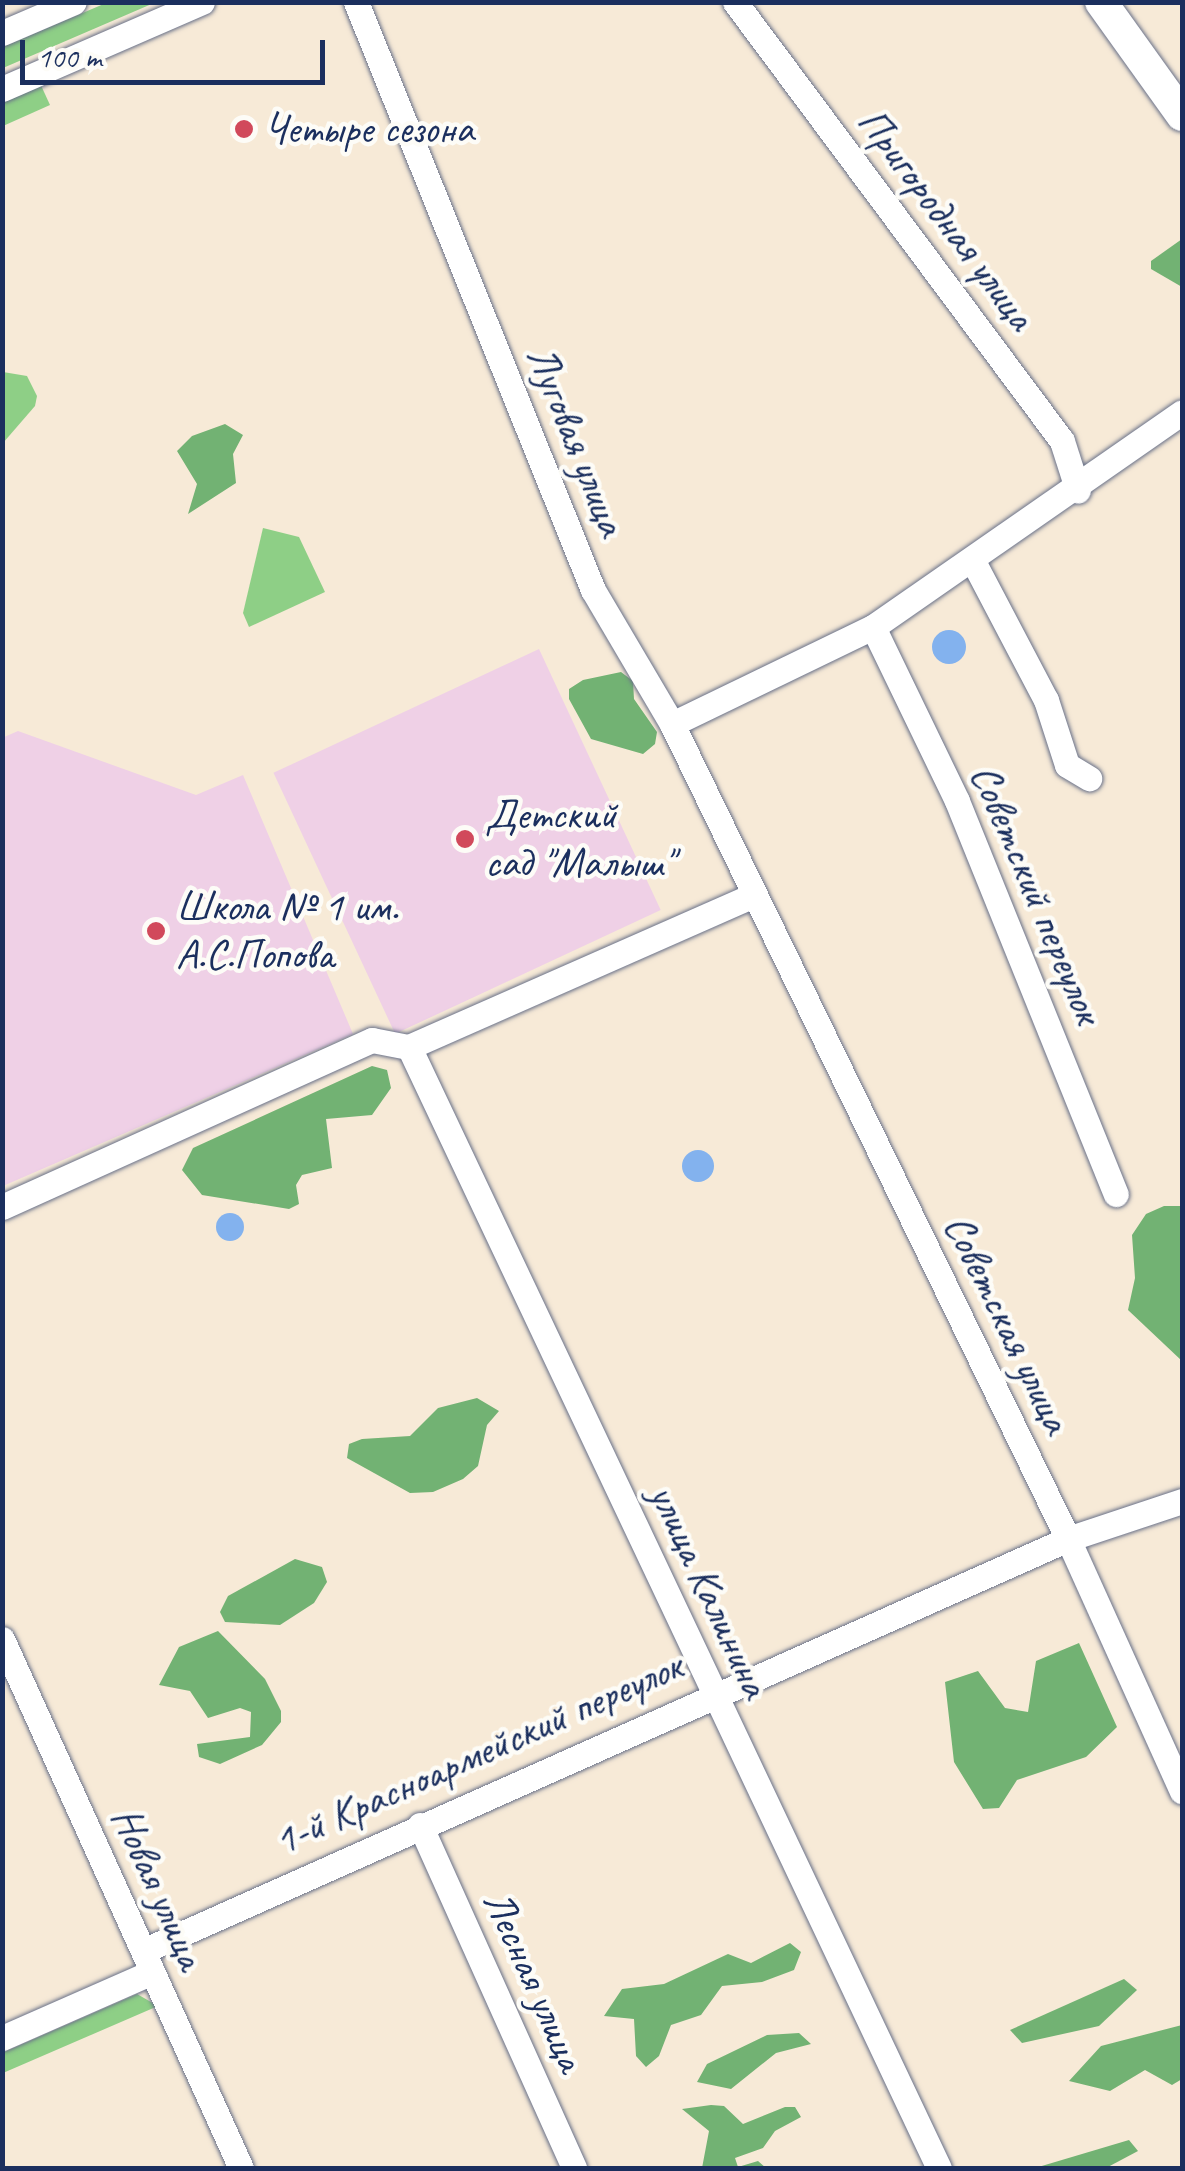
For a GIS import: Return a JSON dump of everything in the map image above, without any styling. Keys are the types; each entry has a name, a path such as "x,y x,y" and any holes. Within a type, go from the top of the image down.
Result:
{"main road":[{"path":"1101,2 1182,115"}],"street":[{"path":"2,33 74,2"},
{"path":"2,88 202,2"},
{"name":"Луговая улица","path":"356,2 594,590 672,724 754,895"},
{"name":"Пригородная улица","path":"735,2 1062,441 1078,490"},
{"path":"672,724 874,627 1078,490 1182,412"},
{"path":"974,562 1046,700 1067,765 1089,778"},
{"name":"Советский переулок","path":"874,627 957,801 1116,1194"},
{"path":"2,1208 372,1040 409,1047 754,895"},
{"name":"Советская улица","path":"754,895 1068,1539 1182,1792"},
{"name":"улица Калинина","path":"409,1047 939,2168"},
{"name":"1-й Красноармейский переулок","path":"2,2038 420,1826 1068,1539 1182,1500"},
{"name":"Новая улица","path":"2,1639 241,2168"},
{"name":"Лесная улица","path":"420,1826 574,2168"}],"shaded area":[{"name":"Детский сад \"Малыш\"","path":"539,649 661,910 395,1034 273,773"},
{"name":"Школа № 1 им. А.С.Попова","path":"18,731 196,795 243,775 353,1034 3,1186 2,738"}],"green space":[{"path":"106,3 154,3 3,68 3,47"},
{"path":"39,81 50,105 3,126 2,97"},
{"path":"1182,239 1182,287 1151,269 1151,261"},
{"path":"3,372 27,376 37,396 35,406 3,443"},
{"path":"225,424 243,435 233,454 236,483 188,514 197,484 177,451 192,436"},
{"path":"263,528 299,537 325,592 249,627 243,613"},
{"path":"621,672 633,681 634,699 657,732 655,744 643,754 591,739 569,699 569,689 583,680"},
{"path":"372,1066 387,1070 391,1088 372,1115 326,1119 332,1168 302,1175 296,1185 299,1204 289,1209 202,1195 182,1170 193,1148"},
{"path":"1164,1206 1182,1206 1182,1361 1128,1310 1135,1278 1132,1235 1146,1214"},
{"path":"477,1398 499,1411 487,1425 478,1466 463,1479 433,1492 410,1493 347,1458 349,1444 362,1439 410,1436 438,1408"},
{"path":"295,1559 322,1567 327,1582 314,1603 280,1625 225,1622 220,1612 228,1596"},
{"path":"218,1631 265,1679 281,1711 281,1722 262,1745 220,1764 199,1757 197,1744 250,1737 251,1712 240,1708 208,1718 190,1691 159,1685 179,1647"},
{"path":"1079,1643 1117,1727 1086,1757 1017,1780 999,1808 983,1809 954,1762 945,1682 978,1671 1005,1708 1028,1712 1036,1661"},
{"path":"790,1943 801,1952 794,1970 762,1982 722,1986 701,2015 671,2025 659,2056 646,2067 636,2056 634,2019 604,2016 622,1989 664,1984 728,1954 751,1963"},
{"path":"1124,1979 1137,1990 1099,2026 1022,2043 1010,2030"},
{"path":"137,1994 158,2006 3,2073 2,2053"},
{"path":"1182,2025 1182,2079 1172,2085 1145,2070 1110,2091 1069,2081 1101,2046"},
{"path":"799,2033 811,2044 776,2053 731,2089 697,2082 707,2064 767,2035"},
{"path":"724,2106 743,2124 785,2107 795,2107 801,2117 775,2131 763,2148 735,2158 738,2167 758,2161 766,2168 702,2168 709,2131 682,2109"},
{"path":"1129,2140 1138,2151 1106,2168 1035,2168"}],"water":[{"path":"949,630 961,635 966,647 961,659 949,664 937,659 932,647 937,635"},
{"path":"698,1150 709,1155 714,1166 709,1177 698,1182 687,1177 682,1166 687,1155"},
{"path":"230,1213 240,1217 244,1227 240,1237 230,1241 220,1237 216,1227 220,1217"}],"place":[{"name":"Четыре сезона","path":"244,129"},
{"name":"Детский сад \"Малыш\"","path":"465,839"},
{"name":"Школа № 1 им. А.С.Попова","path":"156,931"}]}
